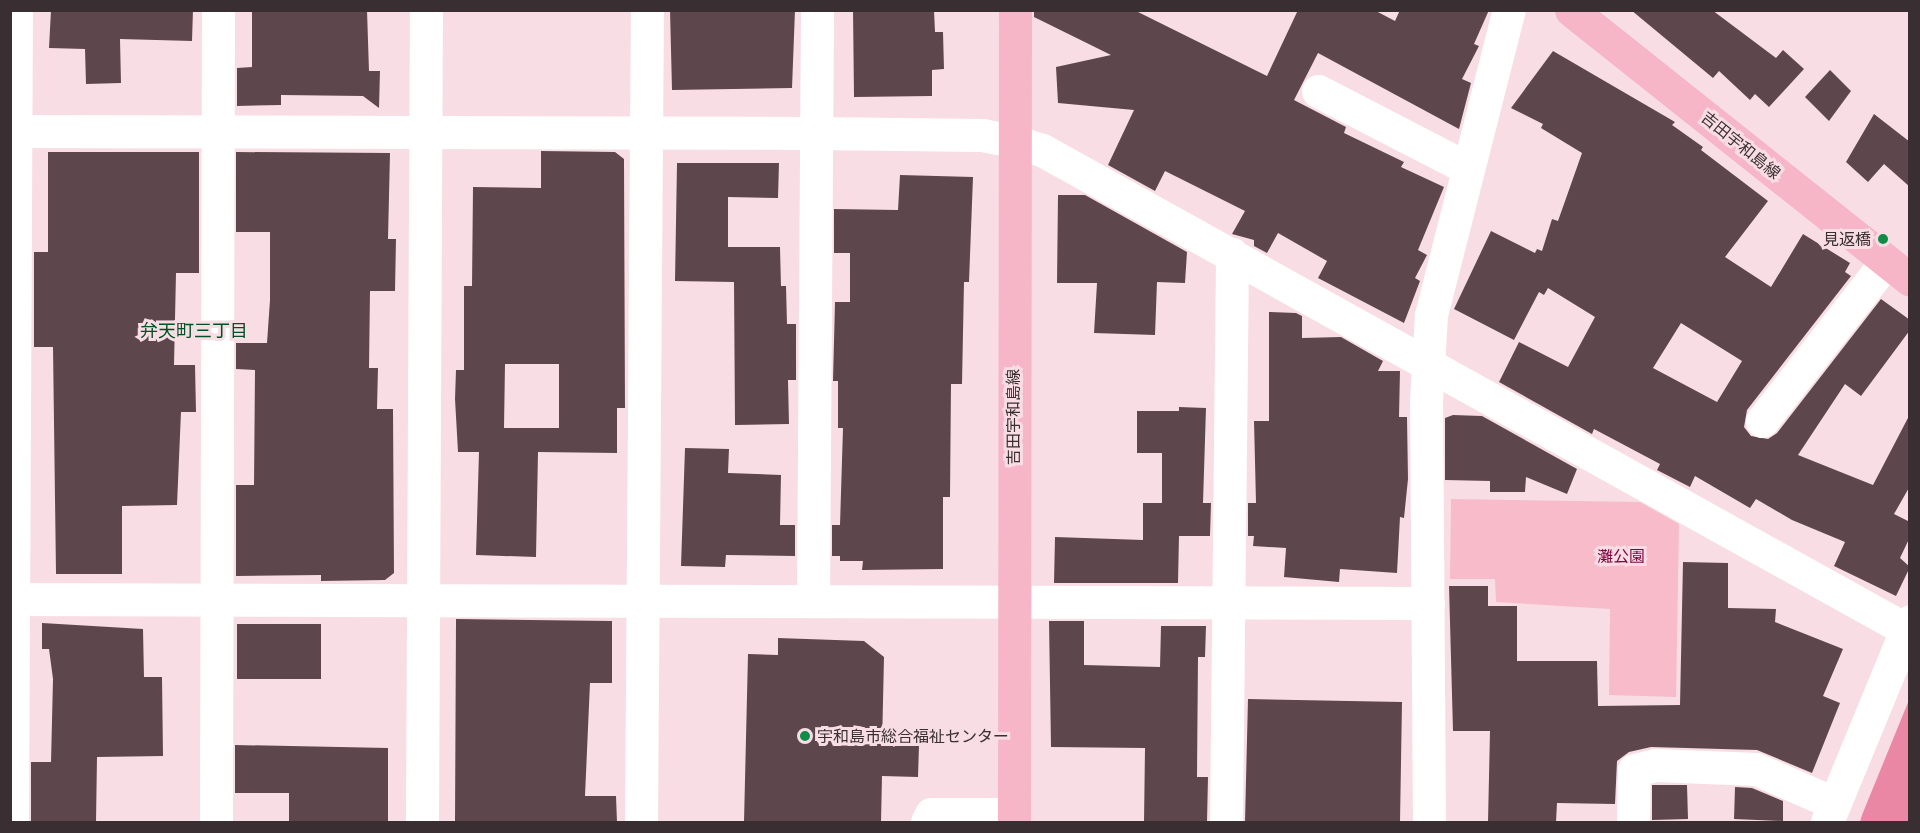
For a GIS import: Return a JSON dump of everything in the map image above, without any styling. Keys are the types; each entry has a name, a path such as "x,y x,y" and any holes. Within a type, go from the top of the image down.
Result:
{"main road":[{"name":"吉田宇和島線","path":"1014,818 1012,601 1015,10"},
{"name":"吉田宇和島線","path":"1571,10 1898,271"}],"street":[{"path":"12,822 13,131 16,10"},
{"path":"216,822 218,10"},
{"path":"422,822 426,10"},
{"path":"640,822 647,10"},
{"path":"813,599 818,10"},
{"path":"1429,822 1427,362 1431,315 1509,10"},
{"path":"1318,91 1467,168"},
{"path":"13,131 217,130 982,135 1014,141 1042,150 1907,625 1831,813 1756,769 1656,765 1634,770 1633,822"},
{"path":"1226,822 1232,254"},
{"path":"1762,421 1898,271"},
{"path":"11,599 643,601 813,599 1428,603"},
{"path":"927,822 931,814 1014,818"}],"green space":[{"name":"灘公園","path":"1451,499 1640,502 1679,524 1676,697 1609,695 1610,609 1496,602 1495,579 1450,579"}],"shaded area":[{"path":"1909,700 1909,822 1860,822 1862,815"}],"building":[{"path":"51,10 193,10 192,41 120,39 121,83 86,84 85,49 49,48"},
{"path":"252,10 367,10 369,71 380,71 379,108 363,96 281,95 281,105 237,106 237,68 252,67"},
{"path":"670,10 795,10 792,88 672,90"},
{"path":"853,10 934,10 935,32 943,32 944,69 932,70 932,96 854,97"},
{"path":"1034,10 1134,10 1267,76 1298,10 1374,10 1395,21 1400,10 1489,10 1474,44 1479,46 1462,79 1471,83 1459,129 1318,53 1294,100 1346,127 1344,133 1404,162 1401,167 1444,187 1418,250 1427,255 1415,278 1420,281 1404,323 1318,278 1327,261 1278,233 1267,253 1254,246 1254,240 1232,234 1245,211 1165,171 1155,191 1108,165 1134,110 1058,103 1056,67 1111,55 1034,17"},
{"path":"1631,10 1712,10 1776,58 1783,50 1804,69 1769,107 1755,94 1750,100 1719,71 1713,78"},
{"path":"1553,51 1675,122 1672,125 1703,147 1701,150 1768,201 1725,257 1771,287 1803,234 1850,263 1845,272 1851,276 1747,410 1744,427 1751,436 1768,439 1777,433 1881,299 1910,320 1910,330 1861,396 1845,384 1798,455 1873,485 1910,414 1910,486 1894,514 1910,522 1910,537 1900,558 1910,567 1896,596 1834,566 1845,542 1792,520 1756,499 1750,508 1695,476 1690,487 1657,470 1660,464 1594,429 1592,434 1499,382 1519,342 1568,367 1595,317 1548,288 1544,295 1539,292 1514,340 1454,309 1491,231 1535,253 1537,249 1542,251 1552,219 1558,221 1582,153 1541,128 1543,124 1511,108","holes":["1681,323 1742,361 1717,402 1653,368"]},
{"path":"1830,70 1851,91 1829,121 1805,97"},
{"path":"1874,114 1910,142 1910,187 1884,164 1868,182 1846,162"},
{"path":"541,151 615,152 624,159 625,408 617,408 617,453 538,452 536,557 476,555 479,452 458,452 455,399 456,370 464,370 464,286 472,286 473,187 541,188","holes":["505,364 559,364 559,428 504,428"]},
{"path":"48,152 199,152 199,273 176,273 174,365 195,365 196,412 181,412 177,505 122,506 122,574 56,574 53,347 34,347 34,252 48,252"},
{"path":"236,152 390,153 388,239 396,239 395,291 370,291 369,368 378,368 377,409 393,409 394,573 385,580 321,581 321,575 236,576 236,485 254,485 255,370 236,369 236,343 267,343 270,300 270,232 236,232"},
{"path":"677,163 779,163 778,198 728,197 728,247 780,247 781,286 786,286 787,324 796,324 796,380 788,380 789,424 735,425 734,282 675,281"},
{"path":"900,175 973,177 969,282 964,282 962,384 951,384 950,497 943,497 943,569 862,570 863,561 840,561 840,556 832,556 832,525 840,525 843,428 838,428 838,381 833,381 835,302 850,302 850,253 834,253 834,209 898,210"},
{"path":"1058,195 1085,195 1187,252 1185,283 1157,282 1155,335 1094,333 1097,283 1057,283"},
{"path":"1269,312 1296,313 1302,316 1302,338 1341,337 1383,361 1378,371 1400,371 1399,417 1407,417 1408,479 1404,518 1400,517 1397,573 1340,569 1339,582 1284,577 1286,548 1253,546 1254,536 1248,536 1248,503 1256,503 1254,421 1269,421"},
{"path":"1179,407 1206,408 1203,503 1211,503 1210,536 1179,536 1178,583 1054,583 1055,537 1143,540 1143,503 1162,503 1162,453 1137,453 1137,411 1179,411"},
{"path":"1453,415 1482,416 1577,469 1567,494 1526,477 1525,492 1490,492 1490,481 1445,480 1445,418"},
{"path":"685,448 729,449 728,473 781,475 780,525 795,525 795,556 726,555 725,567 681,566"},
{"path":"1683,562 1728,563 1728,608 1776,609 1775,622 1843,649 1823,696 1840,703 1812,773 1757,750 1651,747 1629,752 1617,761 1615,804 1557,803 1556,822 1488,822 1490,731 1453,731 1449,586 1488,586 1488,606 1517,606 1517,661 1597,661 1598,706 1680,705"},
{"path":"456,619 612,621 612,683 590,683 585,796 616,796 617,822 455,822"},
{"path":"1049,621 1084,621 1084,665 1160,667 1161,626 1206,626 1205,657 1198,657 1197,777 1208,777 1207,822 1144,822 1145,748 1051,747"},
{"path":"42,623 143,629 144,677 162,677 163,756 97,757 96,822 31,822 31,762 51,762 53,679 49,649 42,649"},
{"path":"237,624 321,624 321,679 237,679"},
{"name":"宇和島市総合福祉センター","path":"778,638 864,641 884,657 882,746 919,746 918,777 882,776 881,822 744,822 748,654 778,655"},
{"path":"1248,699 1402,702 1400,822 1245,822"},
{"path":"235,745 388,748 388,822 289,822 289,793 235,793"},
{"path":"1652,785 1687,785 1688,819 1652,820"},
{"path":"1735,787 1752,788 1783,801 1783,821 1734,819"}],"place":[{"name":"見返橋","path":"1883,239"},
{"name":"宇和島市総合福祉センター","path":"805,736"}],"district":[{"name":"弁天町三丁目","path":"194,330"}]}
